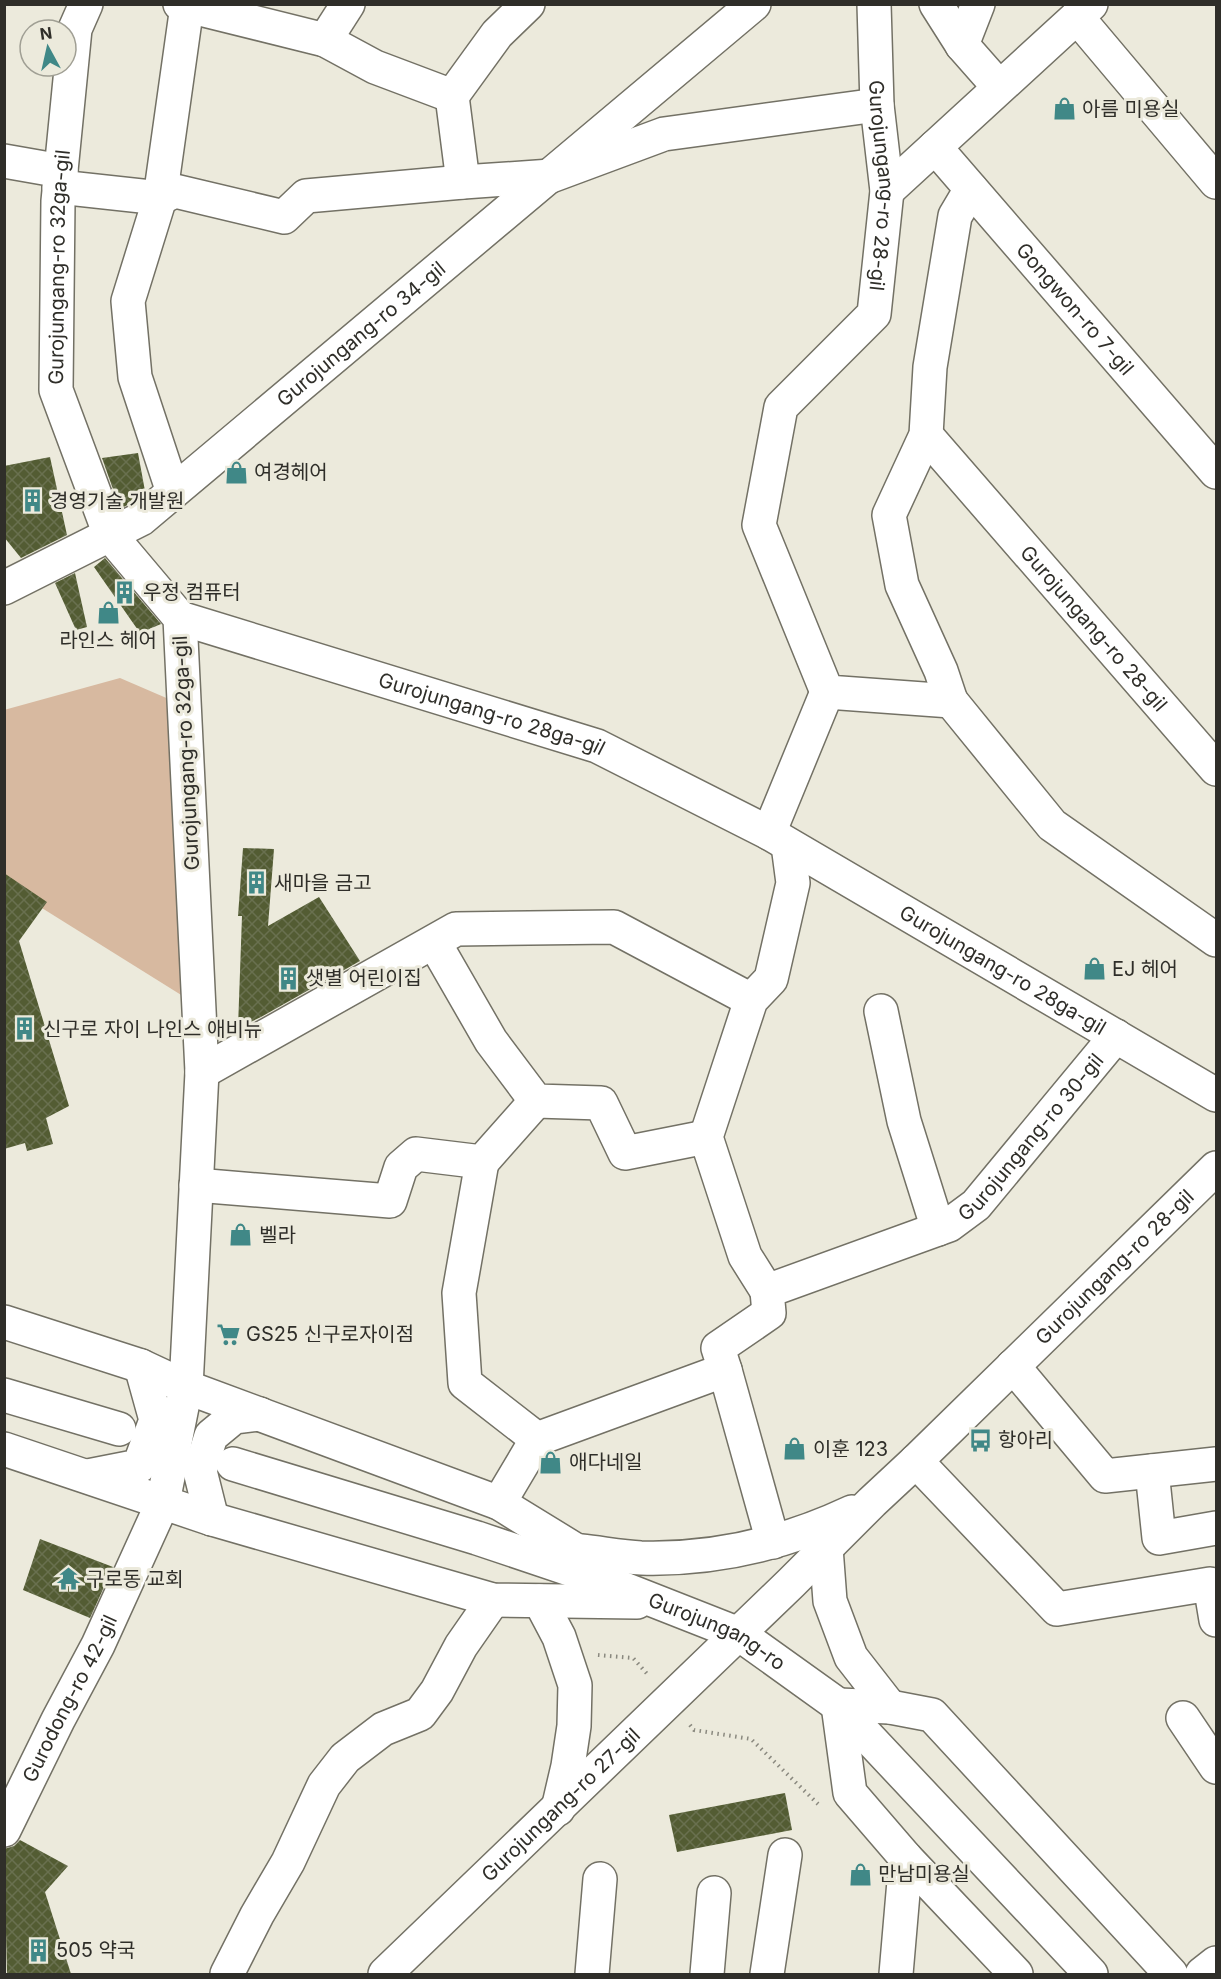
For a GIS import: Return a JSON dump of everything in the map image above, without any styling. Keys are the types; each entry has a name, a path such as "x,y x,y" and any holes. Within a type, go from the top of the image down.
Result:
{"street":[{"name":"Gurojungang-ro 32ga-gil","path":"86,4 75,29 60,179 56,390 110,535 180,618 202,1072 186,1387"},
{"path":"325,40 348,4"},
{"path":"463,182 452,96 497,34 528,4"},
{"name":"Gurojungang-ro 34-gil","path":"10,576 110,535 141,519 754,4"},
{"name":"Gurojungang-ro 28-gil","path":"827,693 759,525 781,407 873,314 887,191 877,105 874,4"},
{"path":"936,4 962,45 999,87"},
{"path":"962,45 978,4"},
{"path":"173,492 135,377 128,301 160,198 183,5 325,40 375,67 452,96"},
{"path":"887,191 1084,11 1216,182"},
{"name":"Gurojungang-ro 34-gil","path":"4,161 60,179 160,198 175,191 284,217 306,196 551,176 664,134 877,105"},
{"name":"Gongwon-ro 7-gil","path":"935,147 1216,472"},
{"path":"971,189 955,216 930,367 926,435 889,515 902,585 941,671 951,701 1052,825 1216,940"},
{"name":"Gurojungang-ro 28-gil","path":"926,435 1216,769"},
{"name":"Gurojungang-ro 28ga-gil","path":"180,618 597,746 778,839 1216,1095"},
{"path":"773,1542 718,1348 769,1313 767,1291 746,1256 706,1137 751,1000 771,979 793,883 778,839 827,693 951,701"},
{"path":"202,1072 456,929 614,927 751,1000"},
{"path":"434,942 491,1041 536,1101"},
{"name":"Gurojungang-ro 30-gil","path":"881,1011 904,1121 938,1229"},
{"name":"Gurojungang-ro 30-gil","path":"767,1291 949,1226 976,1205 1116,1036"},
{"path":"536,1101 601,1103 625,1153 706,1137"},
{"path":"536,1101 482,1162 459,1293 465,1383 537,1438"},
{"path":"196,1185 390,1201 401,1167 416,1154 482,1162"},
{"name":"Gurojungang-ro 28-gil","path":"739,1634 1216,1168"},
{"path":"4,1322 141,1366 186,1387 499,1503 579,1551 656,1602"},
{"path":"88,1476 139,1466 156,1420 141,1366"},
{"path":"1013,1366 1105,1476 1216,1464"},
{"path":"499,1503 537,1438 725,1370"},
{"name":"Gurodong-ro 42-gil","path":"4,1830 98,1645 163,1502 186,1387"},
{"path":"4,1395 119,1429"},
{"path":"212,1519 200,1471 211,1436 234,1417 260,1414"},
{"path":"4,1449 212,1519 493,1600 656,1602"},
{"path":"916,1461 1057,1610 1210,1584 1216,1620"},
{"name":"Gurojungang-ro","path":"233,1464 477,1538 599,1579 739,1634 838,1705 1091,1974"},
{"path":"1152,1471 1160,1538 1216,1528"},
{"path":"579,1551 640,1558 700,1556 773,1542 817,1528 872,1502"},
{"path":"826,1548 830,1601 851,1657 890,1707"},
{"path":"227,1974 257,1915 288,1862 324,1785 345,1758 383,1729 420,1713 437,1691 460,1646 493,1600"},
{"path":"540,1601 559,1637 575,1685 574,1726 558,1809"},
{"name":"Gurojungang-ro 27-gil","path":"385,1974 739,1634"},
{"path":"1016,1974 906,1858 850,1793 838,1705 890,1707 932,1715 1166,1973"},
{"path":"1184,1718 1216,1767"},
{"path":"767,1974 785,1855"},
{"path":"896,1974 906,1858"},
{"path":"592,1974 600,1879"},
{"path":"707,1974 714,1893"},
{"path":"1203,1974 1216,1963"}],"path":[{"path":"564,1652 633,1658 694,1730 751,1739 819,1804"}],"shaded area":[{"path":"120,678 171,700 186,998 5,885 4,710"}],"building":[{"path":"138,453 145,491 120,509 102,458"},
{"name":"경영기술 개발원","path":"50,457 67,535 21,558 4,537 4,466"},
{"path":"105,558 161,624 140,633 94,567"},
{"path":"75,573 87,627 76,630 55,583"},
{"name":"샛별 어린이집","path":"243,848 274,849 268,926 319,897 360,961 238,1028 242,916 238,916"},
{"name":"신구로 자이 나인스 애비뉴","path":"4,873 47,902 19,941 69,1106 46,1118 53,1144 27,1151 25,1143 4,1149"},
{"name":"구로동 교회","path":"40,1539 113,1567 90,1618 23,1590"},
{"path":"785,1793 792,1830 677,1852 669,1815"},
{"path":"20,1840 68,1866 45,1892 71,1974 7,1974 4,1849 14,1846"}],"place":[{"name":"아름 미용실","path":"1064,109"},
{"name":"여경헤어","path":"236,472"},
{"name":"경영기술 개발원","path":"32,501"},
{"name":"우정 컴퓨터","path":"125,592"},
{"name":"라인스 헤어","path":"108,612"},
{"name":"새마을 금고","path":"256,883"},
{"name":"EJ 헤어","path":"1094,969"},
{"name":"샛별 어린이집","path":"288,978"},
{"name":"신구로 자이 나인스 애비뉴","path":"25,1029"},
{"name":"벨라","path":"241,1235"},
{"name":"GS25 신구로자이점","path":"228,1334"},
{"name":"항아리","path":"980,1440"},
{"name":"이훈 123","path":"795,1449"},
{"name":"애다네일","path":"551,1462"},
{"name":"구로동 교회","path":"68,1579"},
{"name":"만남미용실","path":"860,1874"},
{"name":"505 약국","path":"38,1950"}]}
